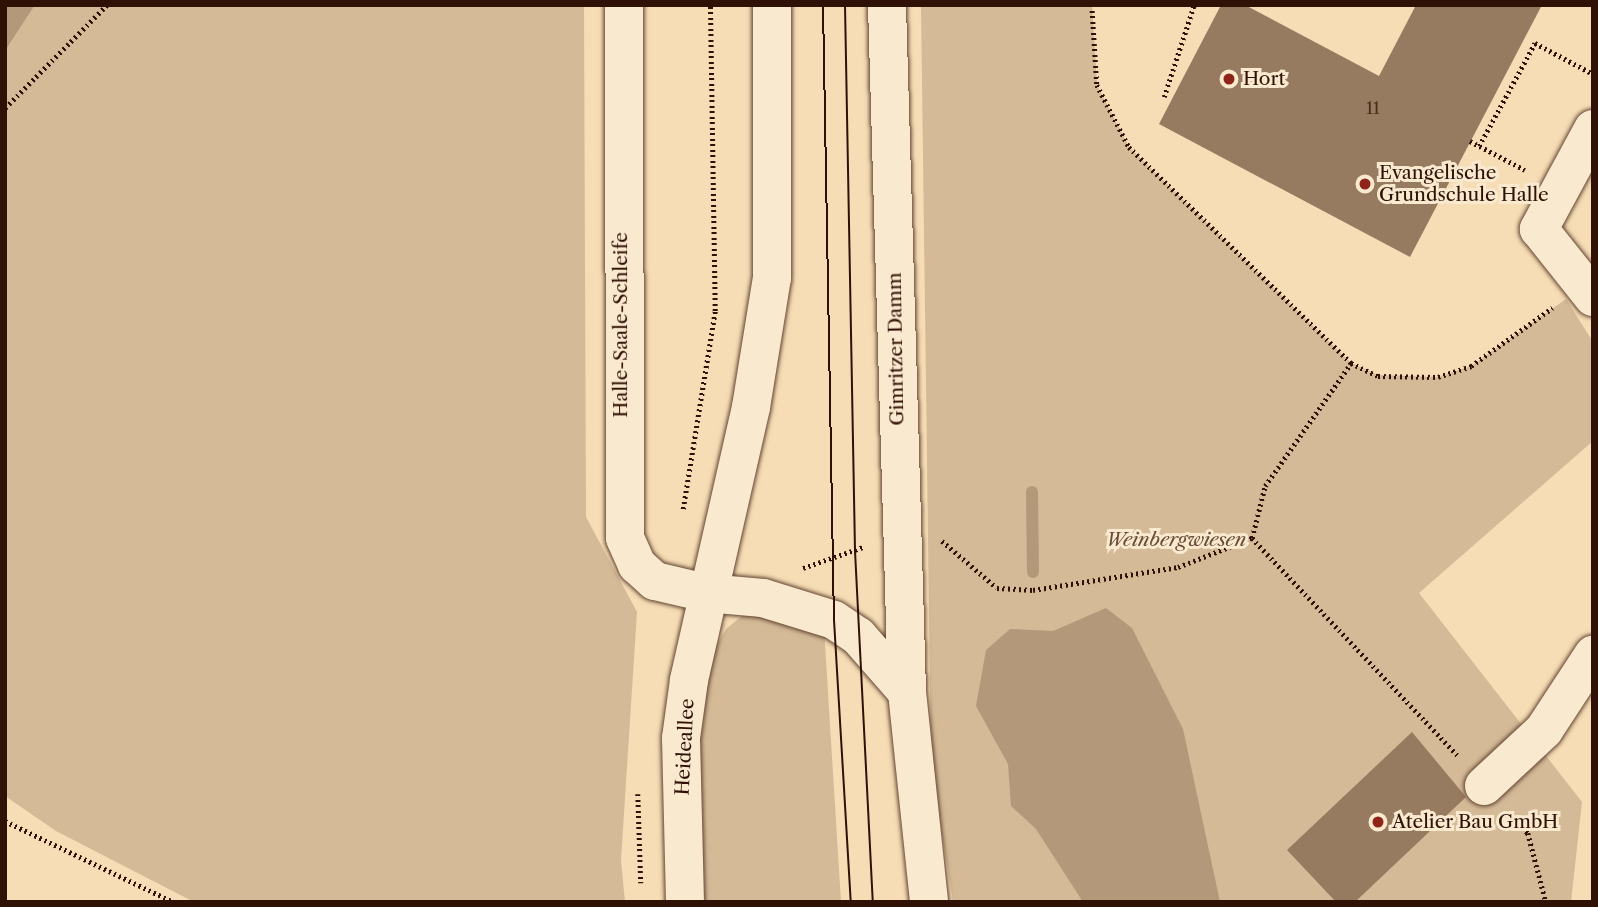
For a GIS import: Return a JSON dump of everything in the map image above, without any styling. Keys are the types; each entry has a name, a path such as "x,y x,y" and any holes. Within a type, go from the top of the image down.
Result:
{"main road":[{"name":"Halle-Saale-Schleife","path":"624,5 625,538 630,556 656,581 706,593 764,598 834,620 858,636 907,692"},
{"path":"706,593 765,338 776,215 772,5"},
{"name":"Gimritzer Damm","path":"887,5 907,692"},
{"path":"1588,291 1539,229 1593,129"},
{"name":"Heideallee","path":"685,902 681,738 706,593"},
{"path":"1484,786 1544,730 1593,655"},
{"path":"907,692 929,902"}],"path":[{"path":"5,108 107,5"},
{"path":"680,523 715,311 710,5"},
{"path":"1093,5 1097,85 1129,147 1351,363 1410,380 1449,373 1471,366 1588,291"},
{"path":"1164,97 1194,5"},
{"path":"1479,146 1535,43 1593,74"},
{"path":"1470,141 1508,161"},
{"path":"1252,538 1265,486 1351,363"},
{"path":"1033,590 1178,567 1252,538"},
{"path":"1252,538 1528,833 1546,902"},
{"path":"834,552 855,551"},
{"path":"5,821 173,902"}],"green space":[{"path":"35,5 584,5 586,517 637,612 621,860 625,902 194,902 56,831 5,796 5,51"},
{"name":"Weinbergwiesen","path":"921,5 1092,5 1097,85 1129,147 1351,363 1378,375 1438,377 1471,366 1566,299 1593,342 1593,441 1419,593 1582,802 1571,902 953,902 931,765"},
{"path":"765,612 824,628 841,902 697,902 695,721 713,651 726,629 743,615"}],"shaded area":[{"path":"5,5 35,5 5,51"},
{"path":"1106,608 1132,628 1183,729 1220,902 1083,902 1036,829 1011,806 1008,764 976,706 986,650 1010,629 1053,631"}],"building":[{"path":"1221,5 1245,5 1379,76 1416,5 1542,5 1410,257 1159,124"},
{"name":"Atelier Bau GmbH","path":"1412,732 1466,797 1355,902 1336,902 1287,850"}],"waterway":[{"path":"1032,492 1033,572"}],"tram line":[{"path":"823,5 834,620 851,902"},
{"path":"845,5 855,551 873,902"}],"place":[{"name":"Hort","path":"1229,79"},
{"name":"Evangelische Grundschule Halle","path":"1365,184"},
{"name":"Atelier Bau GmbH","path":"1378,822"}]}
